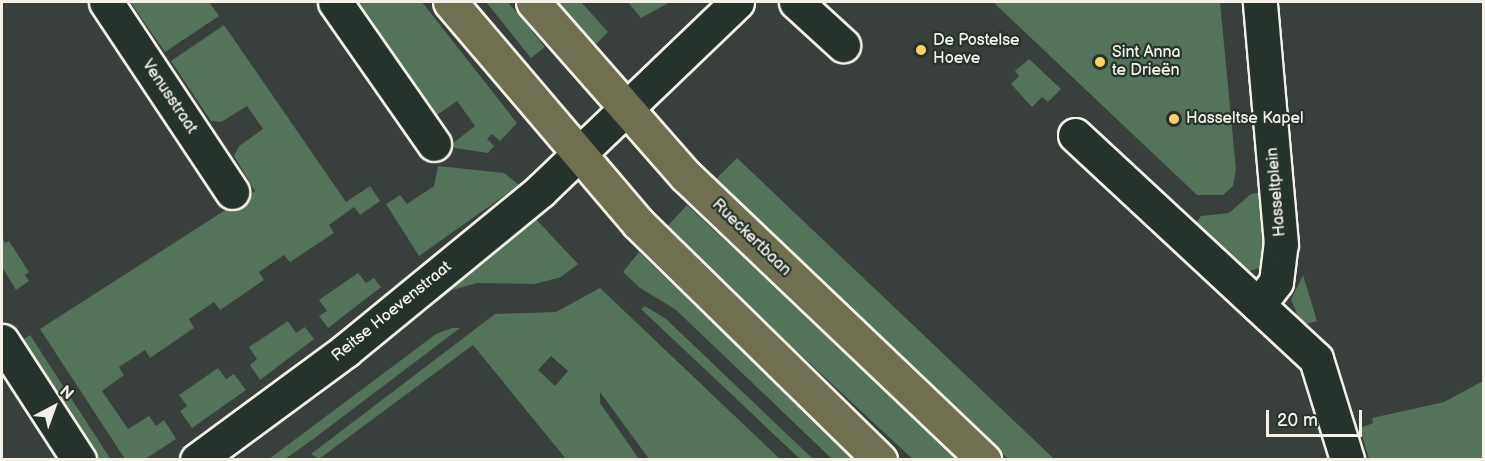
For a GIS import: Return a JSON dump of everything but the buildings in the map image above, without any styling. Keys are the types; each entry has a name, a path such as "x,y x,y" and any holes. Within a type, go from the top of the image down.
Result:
{"main road":[{"path":"450,2 638,223 880,459"},
{"name":"Rueckertbaan","path":"533,2 623,108 686,176 984,459"}],"street":[{"name":"Venusstraat","path":"106,2 232,192"},
{"path":"335,2 434,144"},
{"name":"Reitse Hoevenstraat","path":"203,458 346,350 540,191 623,108 737,2"},
{"path":"796,2 843,45"},
{"name":"Hasseltplein","path":"1258,305 1276,282 1281,244 1260,2"},
{"path":"1075,135 1316,359 1347,459"},
{"path":"2,341 79,459"}],"green space":[{"path":"130,2 209,2 219,16 165,52"},
{"path":"354,2 422,2 517,123 500,141 492,134 487,139 494,146 488,153 455,148 452,144 475,126 457,101 434,117"},
{"path":"486,2 508,2 545,47 531,58"},
{"path":"554,2 581,2 608,32 592,48"},
{"path":"628,2 670,2 641,18"},
{"path":"993,2 1220,2 1236,170 1233,186 1223,195 1197,195"},
{"path":"224,25 346,202 370,186 380,201 360,215 354,207 329,225 334,233 290,262 284,255 259,272 264,280 220,310 214,302 189,319 194,328 150,358 145,350 119,367 124,375 102,391 128,429 149,416 156,426 164,420 176,439 145,459 125,459 40,329 255,191 234,156 239,146 263,129 247,106 221,122 211,121 171,61"},
{"path":"1029,59 1061,89 1048,102 1042,97 1032,107 1011,84 1019,76 1015,71"},
{"path":"737,158 1054,459 1008,459 714,181"},
{"path":"438,166 504,173 519,185 419,256 386,204 400,195 407,204 434,186"},
{"path":"1262,192 1268,253 1263,267 1249,271 1195,224 1201,216 1229,213 1251,194"},
{"path":"687,205 958,457 955,460 914,460 665,228"},
{"path":"534,217 578,264 561,277 535,284 477,283 452,290 437,302 432,297"},
{"path":"2,237 5,243 9,241 29,272 25,275 29,281 16,290 2,267"},
{"path":"639,252 857,459 832,459 675,309 640,288 623,272"},
{"path":"358,273 366,283 374,278 381,287 328,328 319,316 327,311 319,300"},
{"path":"1303,275 1317,321 1302,325 1291,300"},
{"path":"600,288 780,459 649,459 600,392 600,403 639,459 566,459 473,345 319,459 311,454 495,314 556,312","holes":["551,356 568,371 555,386 538,370"]},
{"path":"645,306 666,319 813,459 800,459 641,309"},
{"path":"288,321 296,333 305,327 314,339 260,380 250,365 257,359 249,347"},
{"path":"452,328 460,328 312,440 285,459 269,459 436,334"},
{"path":"30,335 111,459 98,460 21,341"},
{"path":"218,368 226,379 234,374 246,390 192,428 180,411 187,406 179,395"},
{"path":"1483,381 1483,459 1369,459 1360,428 1373,423 1372,418 1444,402"}],"place":[{"name":"De Postelse Hoeve","path":"921,50"},
{"name":"Sint Anna te Drieën","path":"1100,62"},
{"name":"Hasseltse Kapel","path":"1174,119"}]}
